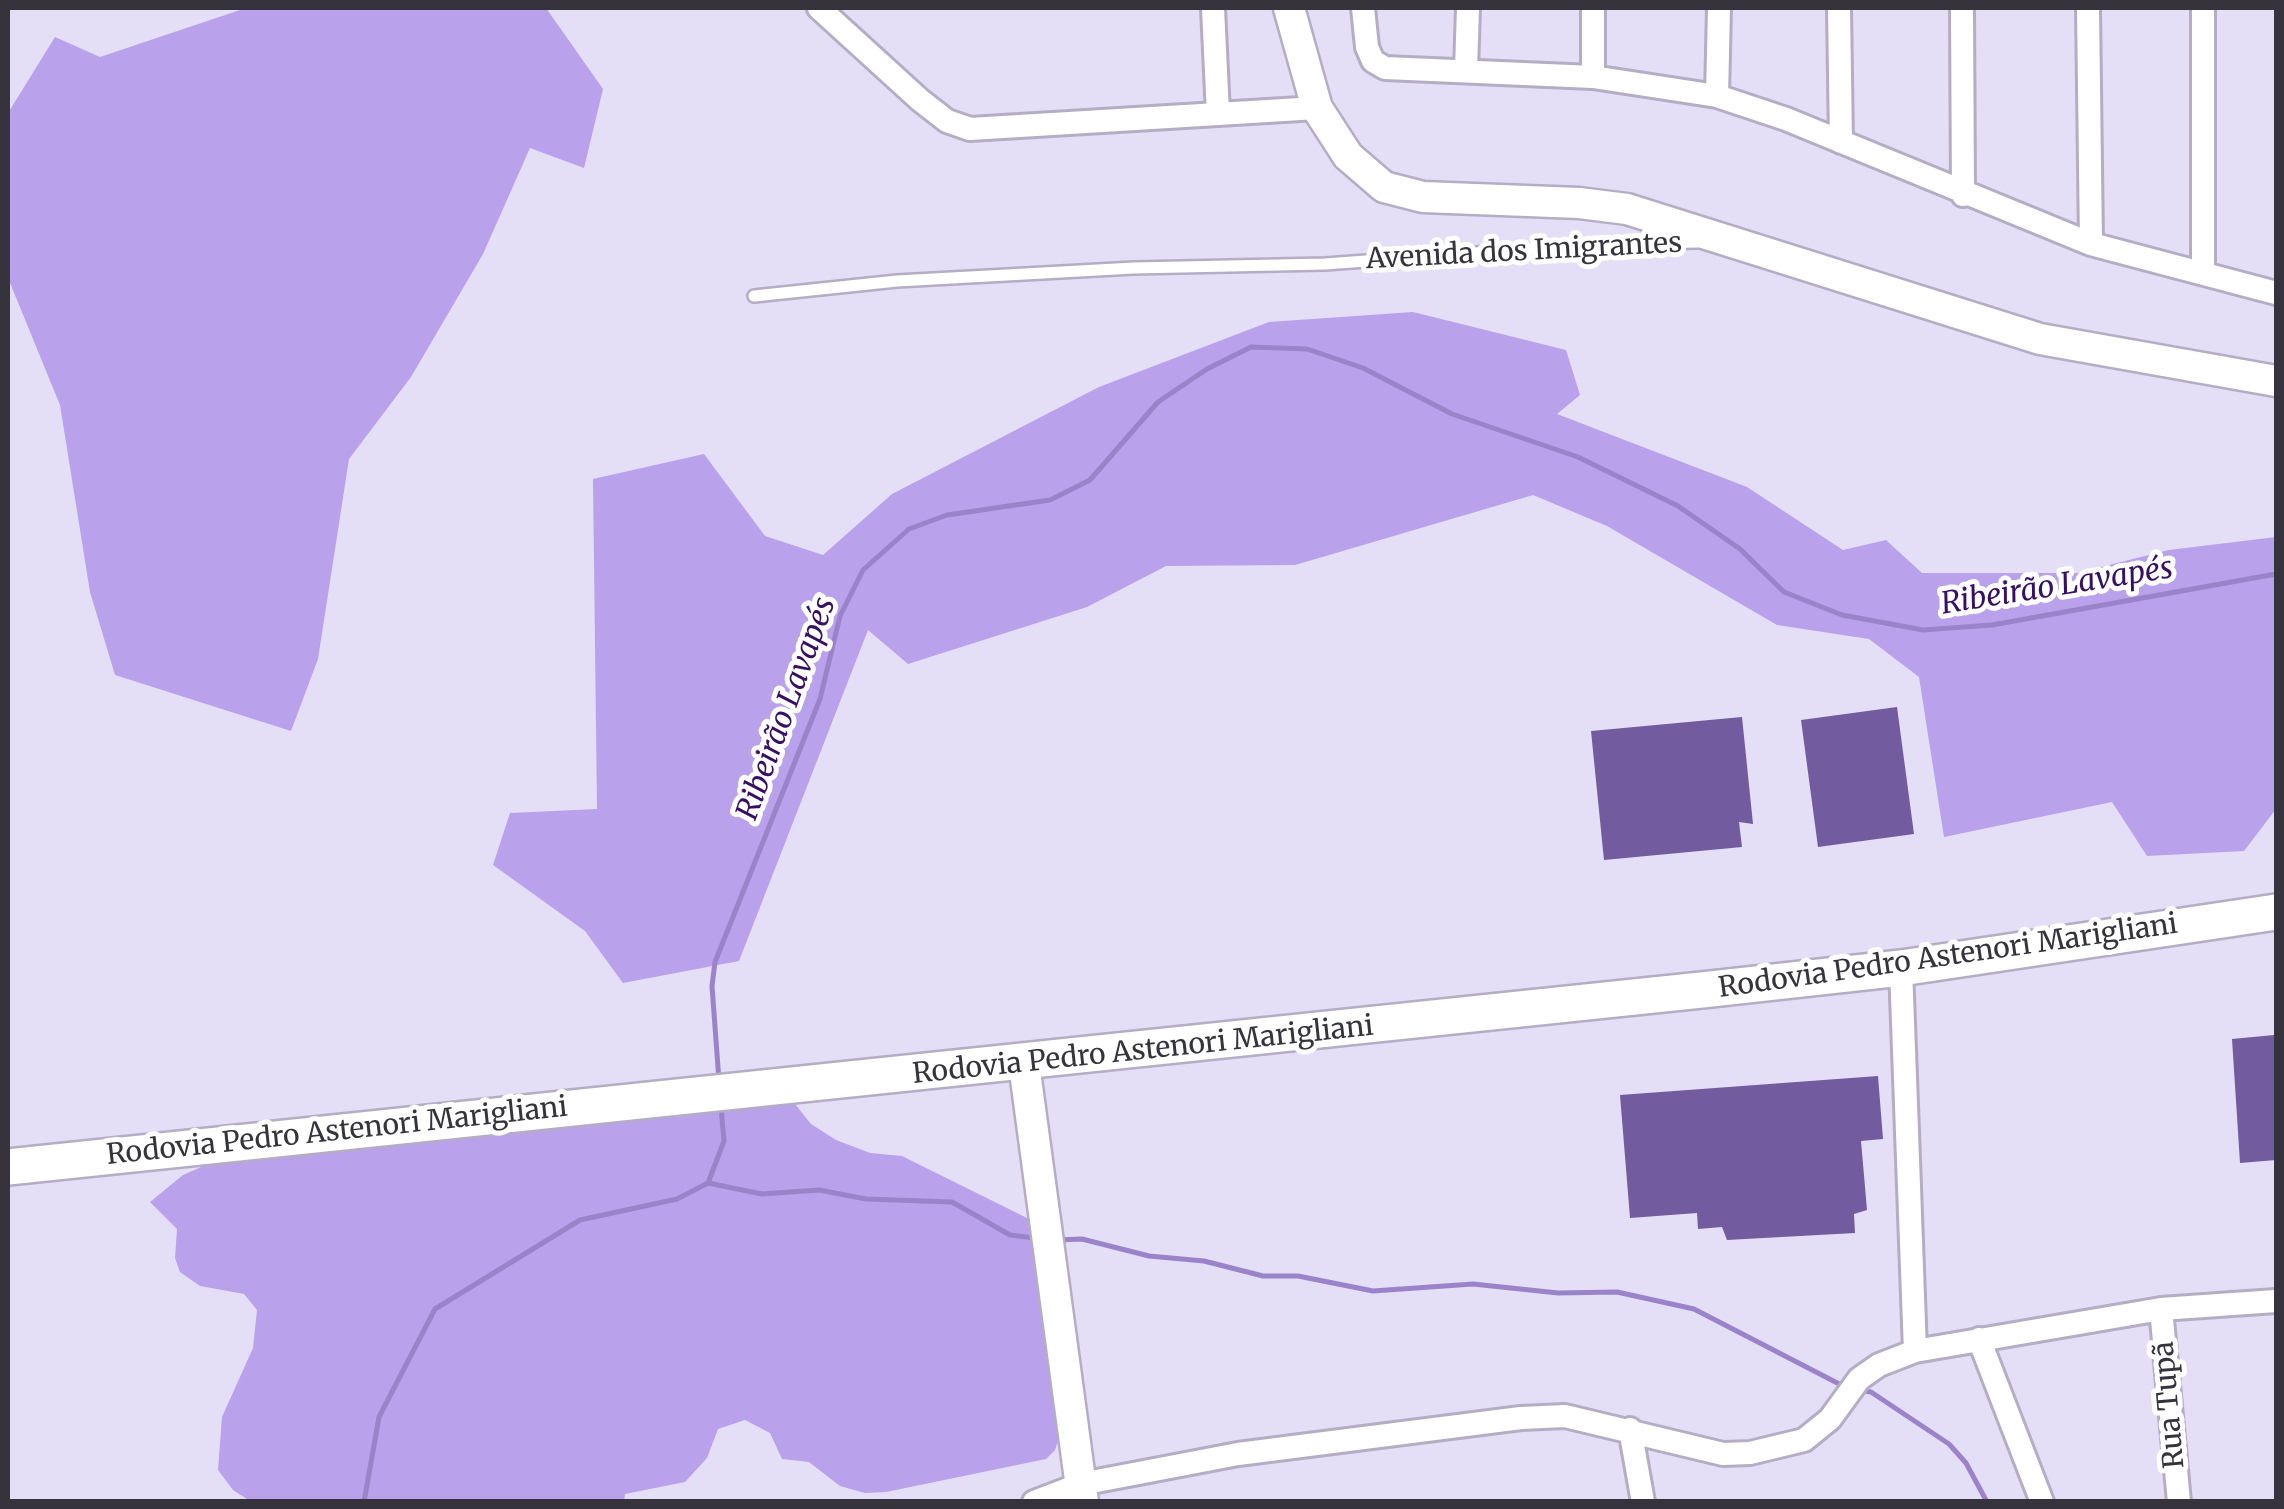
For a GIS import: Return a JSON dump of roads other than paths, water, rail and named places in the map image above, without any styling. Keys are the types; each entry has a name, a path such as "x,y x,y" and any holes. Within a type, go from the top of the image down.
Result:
{"main road":[{"name":"Rodovia Pedro Astenori Marigliani","path":"8,1167 685,1095 1024,1064 1901,968 2276,912"}],"street":[{"path":"819,8 947,121 986,132 1318,108"},
{"path":"1213,8 1218,114"},
{"path":"1288,8 1318,108 1367,176 1403,193 1627,209 1733,241"},
{"path":"1363,8 1367,47 1374,61 1396,71 1466,70 1593,77 1717,96 2091,244 2276,292"},
{"path":"1466,70 1468,8"},
{"path":"1593,8 1593,77"},
{"path":"1717,96 1718,8"},
{"path":"1839,8 1841,142"},
{"path":"1962,8 1964,195"},
{"path":"2088,8 2091,244"},
{"path":"2203,8 2204,273"},
{"name":"Avenida dos Imigrantes","path":"1733,241 2040,338 2276,381"},
{"path":"1901,968 1915,1352"},
{"path":"1024,1064 1049,1223 1082,1493"},
{"path":"1034,1502 1238,1454 1521,1418 1565,1416 1723,1454 1750,1453 1804,1440 1820,1430 1859,1379 1879,1365 1915,1352 2161,1308 2276,1301"},
{"name":"Rua Tupã","path":"2161,1308 2179,1502"},
{"path":"1980,1339 2042,1502"},
{"path":"1630,1430 1643,1502"}],"lane":[{"name":"Avenida dos Imigrantes","path":"754,296 1115,269 1309,265 1598,244 1733,241"}],"waterway":[{"name":"Ribeirão Lavapés","path":"719,1081 712,986 715,962 820,699 840,616 863,570 909,529 947,515 1050,500 1090,480 1158,402 1207,369 1251,347 1307,349 1363,368 1452,414 1578,457 1678,506 1740,549 1784,592 1842,615 1923,630 1992,625 2276,574"},
{"name":"Ribeirão Lavapés","path":"364,1502 379,1417 435,1309 580,1220 677,1199 708,1183 724,1141 721,1107"},
{"path":"708,1183 762,1194 819,1190 866,1199 952,1202 1010,1235 1035,1238"},
{"path":"1056,1240 1082,1239 1149,1256 1204,1261 1263,1276 1298,1276 1373,1291 1473,1284 1558,1293 1617,1292 1694,1309 1847,1388"},
{"path":"1858,1390 1871,1392 1949,1444 1966,1463 1987,1502"}]}
